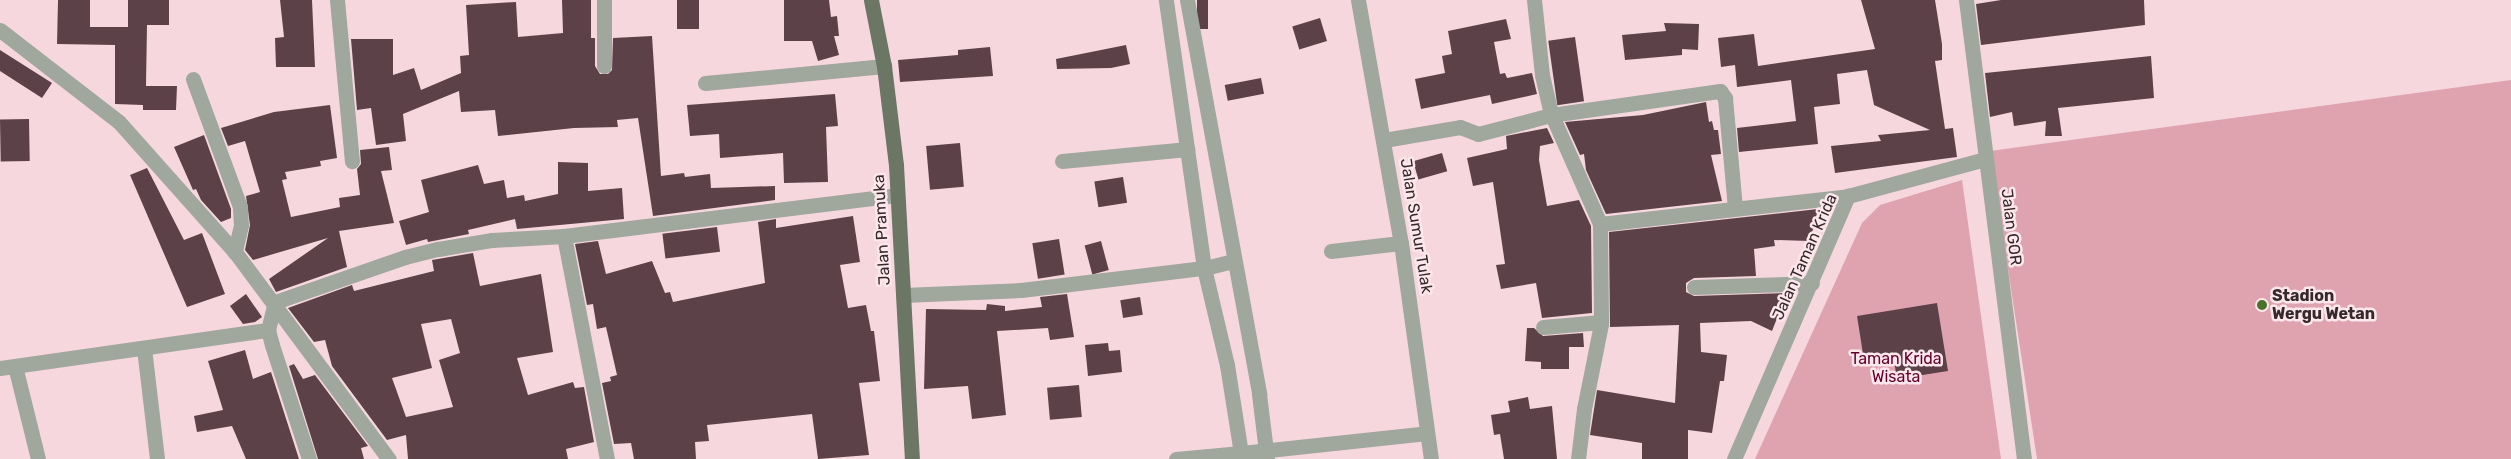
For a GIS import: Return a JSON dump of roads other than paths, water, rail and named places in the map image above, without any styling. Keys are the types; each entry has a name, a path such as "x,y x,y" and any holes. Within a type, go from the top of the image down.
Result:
{"main road":[{"name":"Jalan Pramuka","path":"871,0 884,66 896,195 912,459"}],"street":[{"path":"337,0 352,160"},
{"path":"604,0 604,66"},
{"path":"1166,0 1187,148 1207,268 1227,365 1253,454"},
{"path":"1187,0 1231,261 1259,394 1253,454"},
{"name":"Jalan Sumur Tulak","path":"1358,0 1402,243 1431,459"},
{"path":"1534,0 1542,75 1552,115 1600,224 1601,322 1584,409 1578,459"},
{"name":"Jalan GOR","path":"1966,0 2024,459"},
{"path":"0,30 119,122 235,252 275,302 389,459"},
{"path":"705,83 884,66"},
{"path":"193,80 240,207 242,225 235,252"},
{"path":"1384,140 1460,127 1478,134 1552,115 1722,92 1735,207"},
{"path":"1062,161 1187,148"},
{"name":"Jalan Taman Krida","path":"1734,459 1812,283 1848,196 1985,159"},
{"path":"275,302 405,256 492,240 564,236 896,195"},
{"path":"1600,224 1735,207 1848,196"},
{"path":"564,236 607,459"},
{"path":"1331,251 1402,243"},
{"path":"903,295 1021,290 1207,268 1231,261"},
{"path":"1694,287 1812,283"},
{"path":"275,302 268,330 309,459"},
{"path":"1543,327 1601,322"},
{"path":"38,459 8,367 268,330"},
{"path":"144,348 157,459"},
{"path":"1176,459 1253,454 1427,433"}],"place":[{"name":"Stadion Wergu Wetan","path":"2262,305"}],"park label":[{"name":"Taman Krida Wisata","path":"1896,368"}]}
